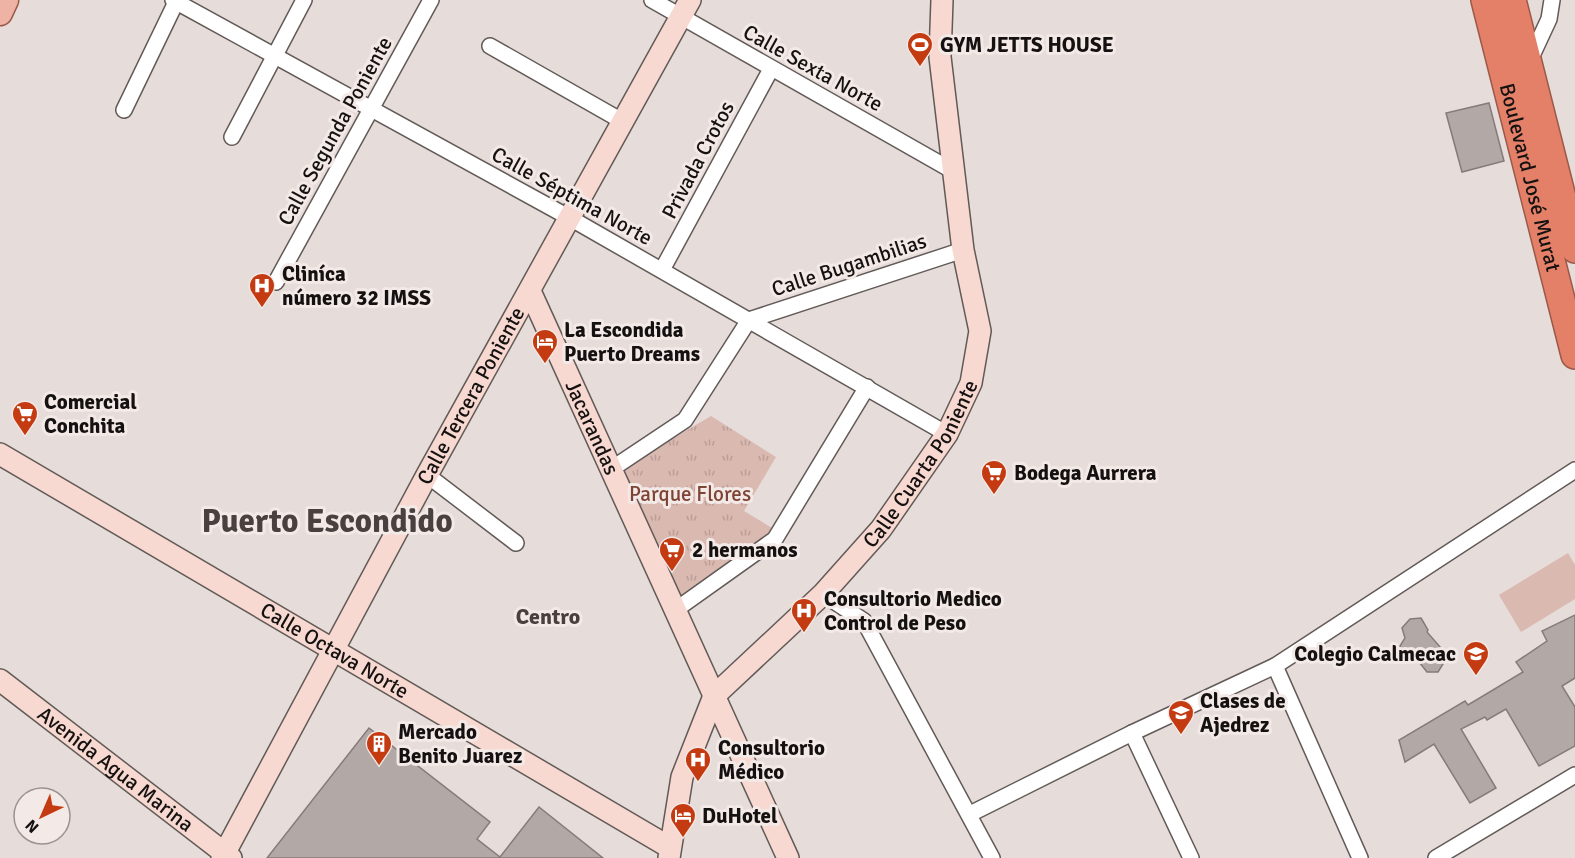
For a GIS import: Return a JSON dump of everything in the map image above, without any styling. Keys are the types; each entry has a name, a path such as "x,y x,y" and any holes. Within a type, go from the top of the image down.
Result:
{"highway":[{"name":"Boulevard José Murat","path":"1485,0 1575,355"},
{"name":"Boulevard José Murat","path":"1512,0 1528,65 1566,177 1575,249"}],"main road":[{"path":"0,13 6,0"}],"street":[{"path":"232,137 304,0"},
{"name":"Calle Segunda Poniente","path":"276,282 431,0"},
{"name":"Calle Sexta Norte","path":"652,0 685,8 771,69 953,171"},
{"name":"Calle Cuarta Poniente","path":"669,853 682,777 714,696 823,594 881,530 947,434 971,383 980,331 963,250 953,171 940,57 942,0"},
{"path":"1528,65 1549,19 1552,0"},
{"path":"124,110 176,1"},
{"name":"Calle Séptima Norte","path":"176,1 570,218 947,434"},
{"name":"Calle Tercera Poniente","path":"226,856 427,475 685,8"},
{"path":"490,46 622,121"},
{"name":"Privada Crotos","path":"662,270 771,69"},
{"name":"Calle Bugambilias","path":"749,320 963,250"},
{"name":"Jacarandas","path":"530,291 788,858"},
{"path":"610,470 685,420 749,320"},
{"path":"674,611 776,539 867,387"},
{"name":"Calle Octava Norte","path":"0,454 334,650 669,853"},
{"path":"970,814 1131,733 1275,666 1575,470"},
{"path":"427,475 516,543"},
{"path":"823,594 864,621 992,858"},
{"path":"1275,666 1360,858"},
{"name":"Avenida Agua Marina","path":"0,680 226,856"},
{"path":"1131,733 1191,858"},
{"path":"1436,858 1575,775"}],"green space":[{"name":"Parque Flores","path":"711,416 776,457 744,511 777,531 677,603 616,472"},
{"path":"1568,553 1575,565 1575,599 1521,632 1499,595"}],"building":[{"path":"1489,103 1504,161 1462,172 1446,113"},
{"path":"1575,615 1575,678 1562,686 1575,707 1575,746 1539,766 1506,709 1487,720 1485,717 1461,729 1496,788 1470,803 1434,744 1405,762 1399,740 1465,701 1468,705 1523,672 1516,662 1547,641 1542,631"},
{"path":"1421,618 1427,632 1448,656 1438,672 1427,672 1419,662 1406,661 1400,646 1405,638 1402,628 1410,619"},
{"name":"Mercado Benito Juarez","path":"369,728 490,822 477,839 500,857 539,807 603,858 267,858"}],"place":[{"name":"GYM JETTS HOUSE","path":"920,68"},
{"name":"Cliníca número 32 IMSS","path":"262,309"},
{"name":"La Escondida Puerto Dreams","path":"545,365"},
{"name":"Comercial Conchita","path":"25,437"},
{"name":"Bodega Aurrera","path":"994,496"},
{"name":"2 hermanos","path":"672,573"},
{"name":"Consultorio Medico Control de Peso","path":"804,634"},
{"name":"Colegio Calmecac","path":"1476,677"},
{"name":"Clases de Ajedrez","path":"1181,736"},
{"name":"Mercado Benito Juarez","path":"379,767"},
{"name":"Consultorio Médico","path":"698,783"},
{"name":"DuHotel","path":"683,839"}],"district":[{"name":"Puerto Escondido","path":"327,521"},
{"name":"Centro","path":"548,616"}]}
